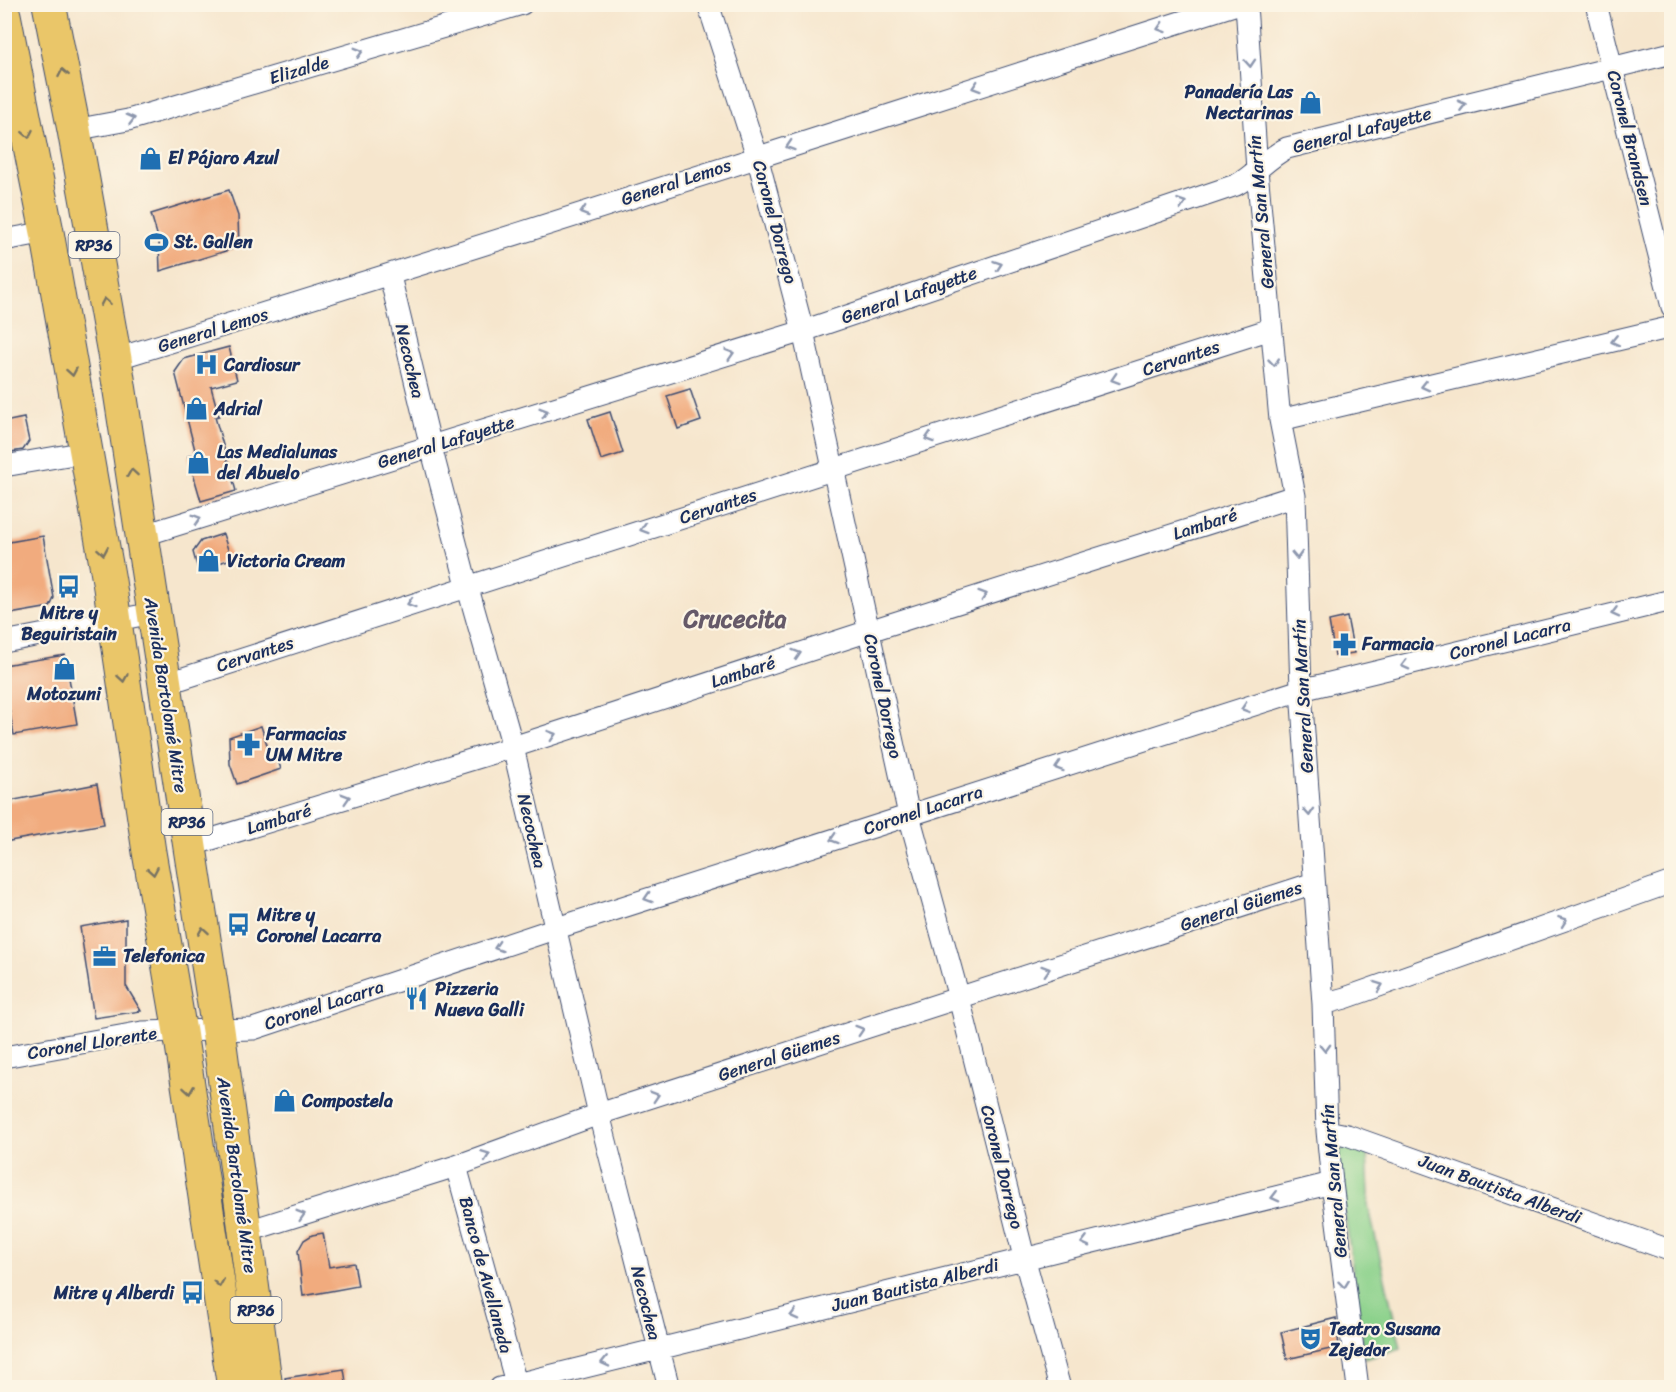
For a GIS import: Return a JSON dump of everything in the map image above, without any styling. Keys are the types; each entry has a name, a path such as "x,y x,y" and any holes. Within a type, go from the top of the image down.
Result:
{"main road":[{"name":"Avenida Bartolomé Mitre","path":"49,4 115,359 218,1030 266,1388"},
{"name":"Avenida Bartolomé Mitre","path":"4,15 47,232 86,452 149,852 180,1032 234,1388"}],"street":[{"name":"Elizalde","path":"74,130 128,120 522,4"},
{"name":"Coronel Dorrego","path":"708,4 757,156 803,331 909,815 1060,1388"},
{"name":"General Lemos","path":"115,359 390,276 757,156 1237,4"},
{"name":"General San Martín","path":"1246,4 1257,170 1280,420 1295,496 1301,690 1323,1004 1327,1131 1358,1388"},
{"name":"Coronel Brandsen","path":"1596,4 1671,307"},
{"name":"General Lafayette","path":"141,536 803,331 1236,185 1276,153 1287,148 1671,53"},
{"path":"4,240 47,232"},
{"name":"Necochea","path":"390,276 467,585 513,747 599,1114 669,1388"},
{"path":"1280,420 1671,327"},
{"name":"Cervantes","path":"165,684 467,585 1271,329"},
{"path":"4,466 86,452"},
{"name":"Lambaré","path":"189,846 513,747 1295,496"},
{"name":"Coronel Lacarra","path":"180,1032 253,1029 554,929 1301,690 1671,600"},
{"path":"4,642 153,614"},
{"path":"1323,1004 1671,882"},
{"name":"General Güemes","path":"245,1232 456,1166 599,1114 1314,883"},
{"name":"Coronel Llorente","path":"4,1057 142,1032 180,1032"},
{"name":"Juan Bautista Alberdi","path":"1327,1131 1347,1135 1671,1251"},
{"name":"Banco de Avellaneda","path":"456,1166 508,1385"},
{"name":"Juan Bautista Alberdi","path":"508,1385 1332,1183"}],"green space":[{"path":"1346,1145 1367,1152 1368,1205 1401,1348 1365,1359 1337,1155"}],"building":[{"path":"229,190 238,216 239,247 160,271 159,241 151,214"},
{"path":"229,347 237,380 211,387 219,416 215,417 236,491 201,501 188,456 196,454 175,372 184,359"},
{"path":"690,389 701,421 678,429 667,396"},
{"path":"610,412 623,453 601,460 588,419"},
{"path":"24,418 29,441 23,450 4,453 4,422"},
{"path":"223,534 231,559 198,570 193,552 201,541"},
{"path":"43,536 54,598 50,607 4,615 4,543"},
{"path":"1347,617 1354,653 1335,656 1329,621"},
{"path":"65,655 77,724 14,735 4,681 4,665"},
{"path":"261,726 269,751 274,749 281,769 237,784 230,764 229,737"},
{"path":"97,784 104,824 4,842 4,802"},
{"name":"Telefonica","path":"126,919 126,986 141,1011 94,1018 80,927"},
{"path":"323,1233 329,1267 354,1263 358,1286 303,1296 298,1251 304,1240 312,1235"},
{"name":"Teatro Susana Zejedor","path":"1336,1318 1339,1347 1287,1359 1281,1332"},
{"path":"344,1369 347,1388 286,1388 285,1378"}],"place":[{"name":"Panadería Las Nectarinas","path":"1311,102"},
{"name":"El Pájaro Azul","path":"150,158"},
{"name":"St. Gallen","path":"156,242"},
{"name":"Cardiosur","path":"206,365"},
{"name":"Adrial","path":"196,409"},
{"name":"Las Medialunas del Abuelo","path":"199,462"},
{"name":"Victoria Cream","path":"209,561"},
{"name":"Mitre y Beguiristain","path":"69,587"},
{"name":"Farmacia","path":"1344,644"},
{"name":"Motozuni","path":"64,668"},
{"name":"Farmacias UM Mitre","path":"248,744"},
{"name":"Mitre y Coronel Lacarra","path":"239,925"},
{"name":"Telefonica","path":"105,956"},
{"name":"Pizzeria Nueva Galli","path":"417,999"},
{"name":"Compostela","path":"284,1101"},
{"name":"Mitre y Alberdi","path":"192,1293"},
{"name":"Teatro Susana Zejedor","path":"1311,1339"}],"district":[{"name":"Crucecita","path":"735,619"}]}
